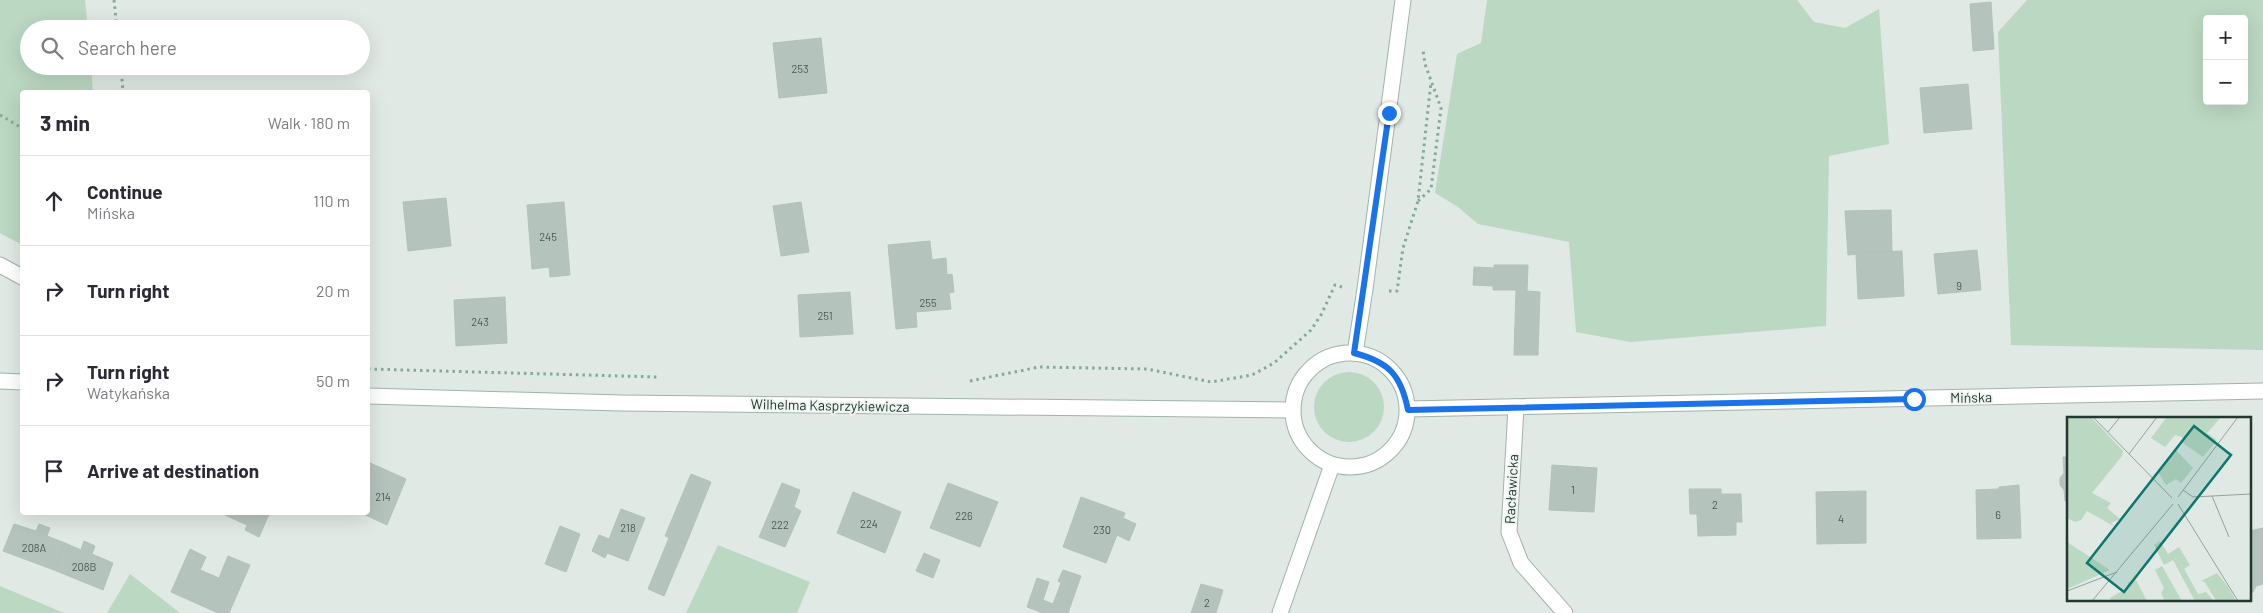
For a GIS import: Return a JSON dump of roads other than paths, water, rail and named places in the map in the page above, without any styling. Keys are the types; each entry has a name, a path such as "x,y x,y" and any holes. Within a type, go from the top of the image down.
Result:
{"street":[{"path":"1354,353 1368,270 1403,0"},
{"path":"0,265 20,276"},
{"path":"1354,353 1375,358 1392,371 1404,389 1408,410 1404,431 1393,449 1375,462 1354,468 1332,465 1316,457 1304,444 1296,428 1293,410 1296,391 1305,375 1319,362 1336,354 1354,353"},
{"path":"0,381 20,382"},
{"name":"Mińska","path":"1408,410 2263,391"},
{"name":"Wilhelma Kasprzykiewicza","path":"370,396 621,403 1293,410"},
{"name":"Racławicka","path":"1516,407 1509,532 1521,563 1564,613"},
{"path":"1280,613 1332,465"}]}
